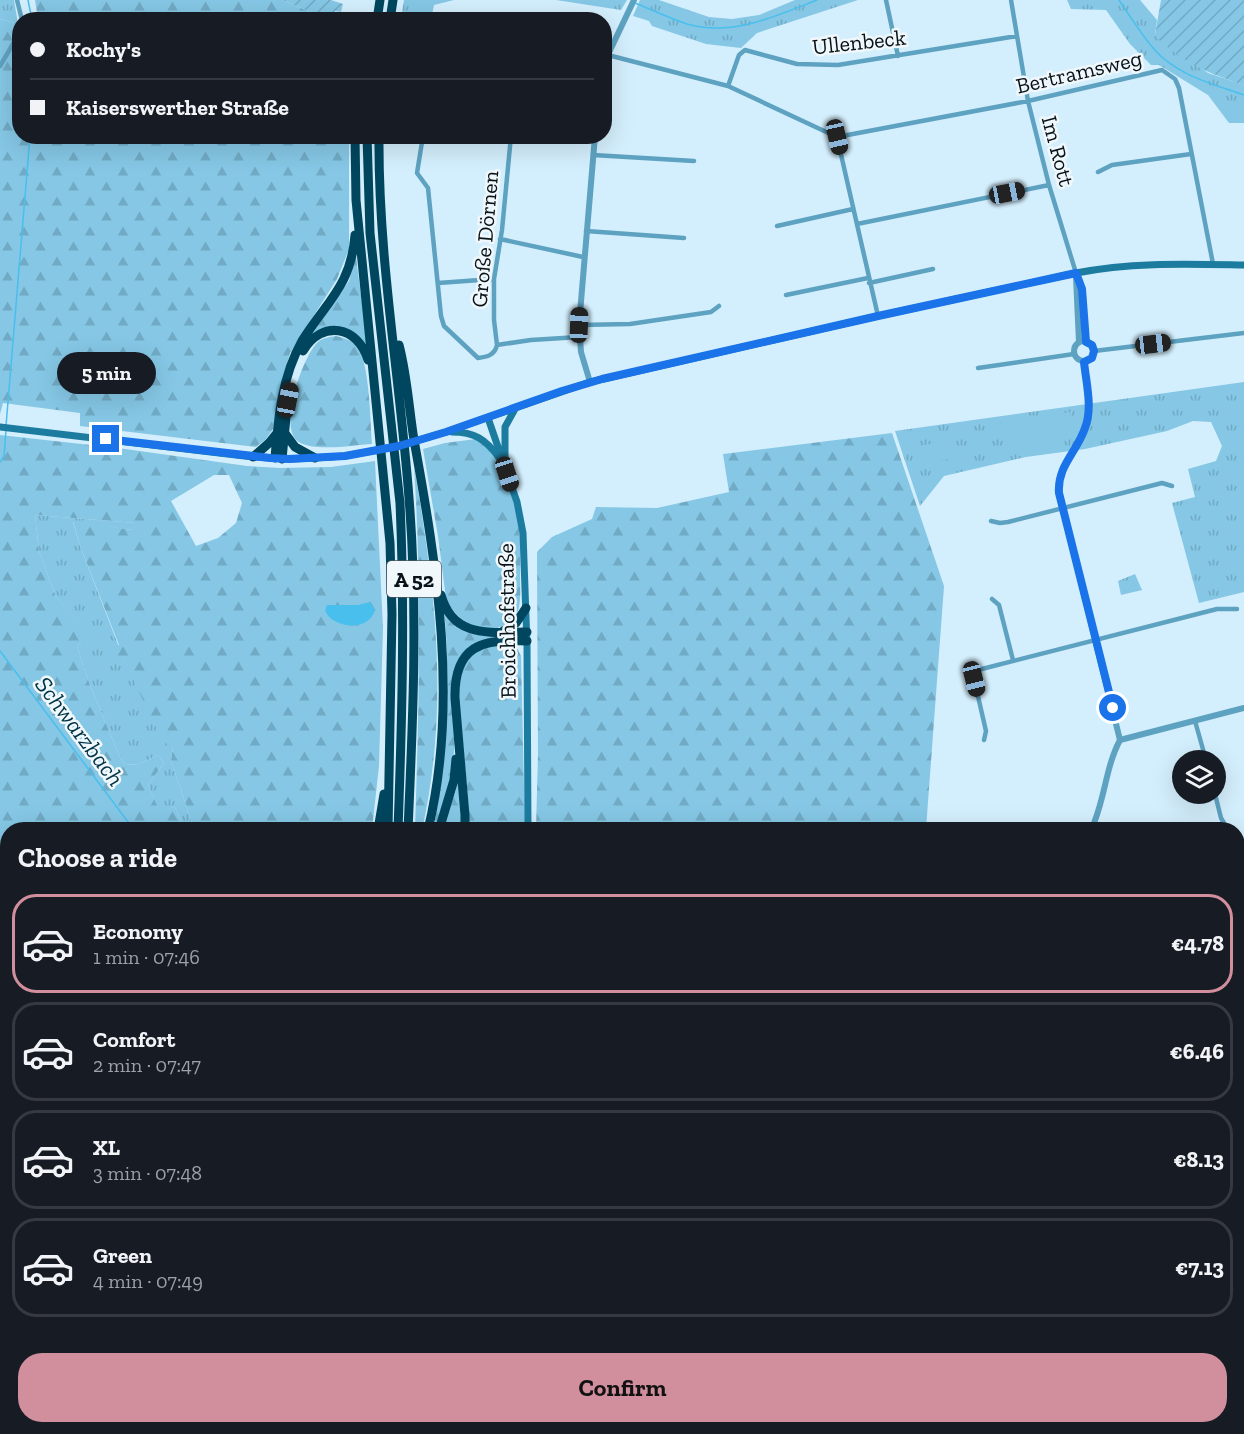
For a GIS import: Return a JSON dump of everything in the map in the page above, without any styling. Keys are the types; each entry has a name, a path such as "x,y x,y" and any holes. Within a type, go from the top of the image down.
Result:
{"highway":[{"path":"279,458 285,390 294,358 350,269 354,248 356,200 355,144"},
{"name":"A 52","path":"367,144 370,233 400,503 404,588 398,822"},
{"name":"A 52","path":"379,144 383,231 407,465 414,577 408,822"},
{"path":"356,200 388,525 392,614 388,822"},
{"name":"A 52","path":"393,329 400,348 434,566"},
{"path":"253,457 281,433 298,363 309,342 320,334 338,331 358,340 367,357 374,387"},
{"path":"281,433 295,447 315,458"},
{"path":"388,525 393,443"},
{"path":"434,566 445,606 454,618 473,630 527,636"},
{"path":"429,822 441,739 442,701 441,641 434,566"},
{"path":"501,632 516,623 526,608"},
{"path":"465,822 455,682 458,670 465,658 476,647 486,642 527,636"},
{"path":"441,822 454,780 458,735"},
{"path":"379,822 388,771"}],"main road":[{"path":"0,427 253,457 315,458 366,452 428,438 590,382 1076,273 1120,266 1244,265"},
{"path":"505,466 505,427 516,408"},
{"name":"Broichhofstraße","path":"488,418 517,502 523,533 527,636 528,822"},
{"path":"446,432 466,432 476,435 486,442 505,466"}],"street":[{"path":"612,44 634,0"},
{"path":"886,0 898,56"},
{"name":"Im Rott","path":"1011,0 1028,101 1049,185 1076,273"},
{"name":"Ullenbeck","path":"728,86 739,56 745,51 796,64 852,64 1017,36"},
{"path":"0,66 12,46"},
{"path":"612,57 728,86 837,137 878,316"},
{"name":"Bertramsweg","path":"837,137 1028,101 1162,70 1178,83 1213,264"},
{"path":"422,144 417,172 428,188 441,316 444,326 478,358 496,351 497,345 579,337"},
{"name":"Große Dörnen","path":"497,345 494,320 494,279 510,144"},
{"path":"590,382 581,352 579,325 594,144"},
{"path":"1098,172 1112,165 1191,154"},
{"path":"593,155 694,161"},
{"path":"856,224 1049,185"},
{"path":"777,226 853,209"},
{"path":"586,231 684,238"},
{"path":"500,239 584,257"},
{"path":"786,296 933,269"},
{"path":"1076,273 1082,289 1083,342"},
{"path":"438,283 494,279"},
{"path":"579,325 640,323 711,312 719,306"},
{"path":"1094,351 1244,333"},
{"path":"1083,342 1092,345 1094,351 1092,358 1084,362 1074,354 1074,347 1083,342"},
{"path":"978,368 1074,354"},
{"path":"1084,362 1088,418 1082,436 1060,473 1058,488 1120,740 1112,755 1094,822"},
{"path":"991,521 1008,522 1162,483 1172,486"},
{"path":"993,598 999,605 1013,660"},
{"path":"984,740 986,730 974,675 978,670 1218,609 1237,609"},
{"path":"1120,740 1244,708"},
{"path":"1195,721 1203,750"},
{"path":"1218,804 1223,822"}],"green space":[{"path":"0,0 14,0 16,12 12,12 12,22 0,19"},
{"path":"35,0 282,0 310,12 37,12"},
{"path":"282,0 331,0 343,4 341,12 310,12"},
{"path":"404,0 454,0 434,5 432,12 402,12"},
{"path":"556,0 627,0 621,10"},
{"path":"640,0 659,0 709,17 732,19 759,15 795,0 858,0 757,33 741,48 706,44 652,26 649,21 633,16"},
{"path":"1067,0 1140,0 1157,20 1155,35 1208,73 1244,85 1244,123 1229,123 1208,95 1159,65 1151,65 1130,44 1106,10 1071,9"},
{"path":"1161,0 1244,0 1244,85 1185,60 1155,35"},
{"path":"0,19 12,22 12,144 349,144 349,249 337,279 290,353 273,429 256,447 80,426 80,413 3,403 0,414"},
{"path":"356,255 368,348 357,335 312,334 349,281"},
{"path":"336,336 345,338 357,346 365,365 372,444 315,447 299,442 293,435 290,423 291,409 304,364 318,342"},
{"path":"1244,382 1244,592 1199,603 1172,503 1195,497 1188,469 1216,461 1222,446 1211,422 1193,421 1167,431 1085,449 1026,457 944,476 920,506 895,431"},
{"path":"1071,412 1063,447 1005,451 1000,422"},
{"path":"892,433 944,586 927,822 536,822 537,552 552,537 592,519 596,507 657,508 729,492 723,454"},
{"path":"0,435 247,466 331,467 375,461 383,628 379,766 373,822 192,822 171,760 173,747 163,742 124,660 104,660 103,651 119,645 80,546 73,521 133,530 136,523 35,515 39,551 56,597 90,634 77,646 90,685 119,755 125,765 140,764 158,755 164,763 148,785 159,810 175,807 181,822 0,822","holes":["214,475 229,475 242,503 236,523 218,538 196,546 171,501"]},
{"path":"476,439 486,447 501,470 512,498 519,526 518,610 514,621 495,629 475,627 461,619 450,607 446,598 423,449 445,443"},
{"path":"954,439 958,457 923,465 919,446"},
{"path":"414,466 428,557 436,647 436,737 424,822 415,822 419,693 417,512"},
{"path":"35,515 137,523 133,530 73,522 124,660 173,747 171,760 192,822 181,822 175,807 159,811 148,785 164,763 158,755 140,764 125,765 119,755 90,685 77,646 89,634 56,597 39,551"},
{"path":"1135,574 1142,590 1121,595 1118,581"},
{"path":"444,608 450,618 497,636 476,644 459,659 453,770 437,822 434,822 442,775 447,719"},
{"path":"512,644 516,646 521,656 525,822 468,822 458,688 464,666 469,659 474,653 489,647"},
{"path":"459,769 463,822 445,822 456,790"}],"shaded area":[{"path":"370,602 375,610 366,622 359,625 351,626 336,622 325,611 327,605 358,605"}],"waterway":[{"path":"28,0 30,12"},
{"path":"635,3 687,24 721,28 754,23 817,0"},
{"path":"1119,0 1154,49 1173,66 1196,78 1244,95"},
{"path":"6,426 29,144"},
{"path":"0,462 4,456 6,430"},
{"name":"Schwarzbach","path":"0,651 128,822"}],"route":[{"path":"106,439 253,457 289,459 345,456 428,438 562,391 641,369 1076,273 1082,289 1086,342 1094,348 1094,355 1084,362 1088,408 1086,425 1082,436 1062,468 1058,488 1113,708"}]}
